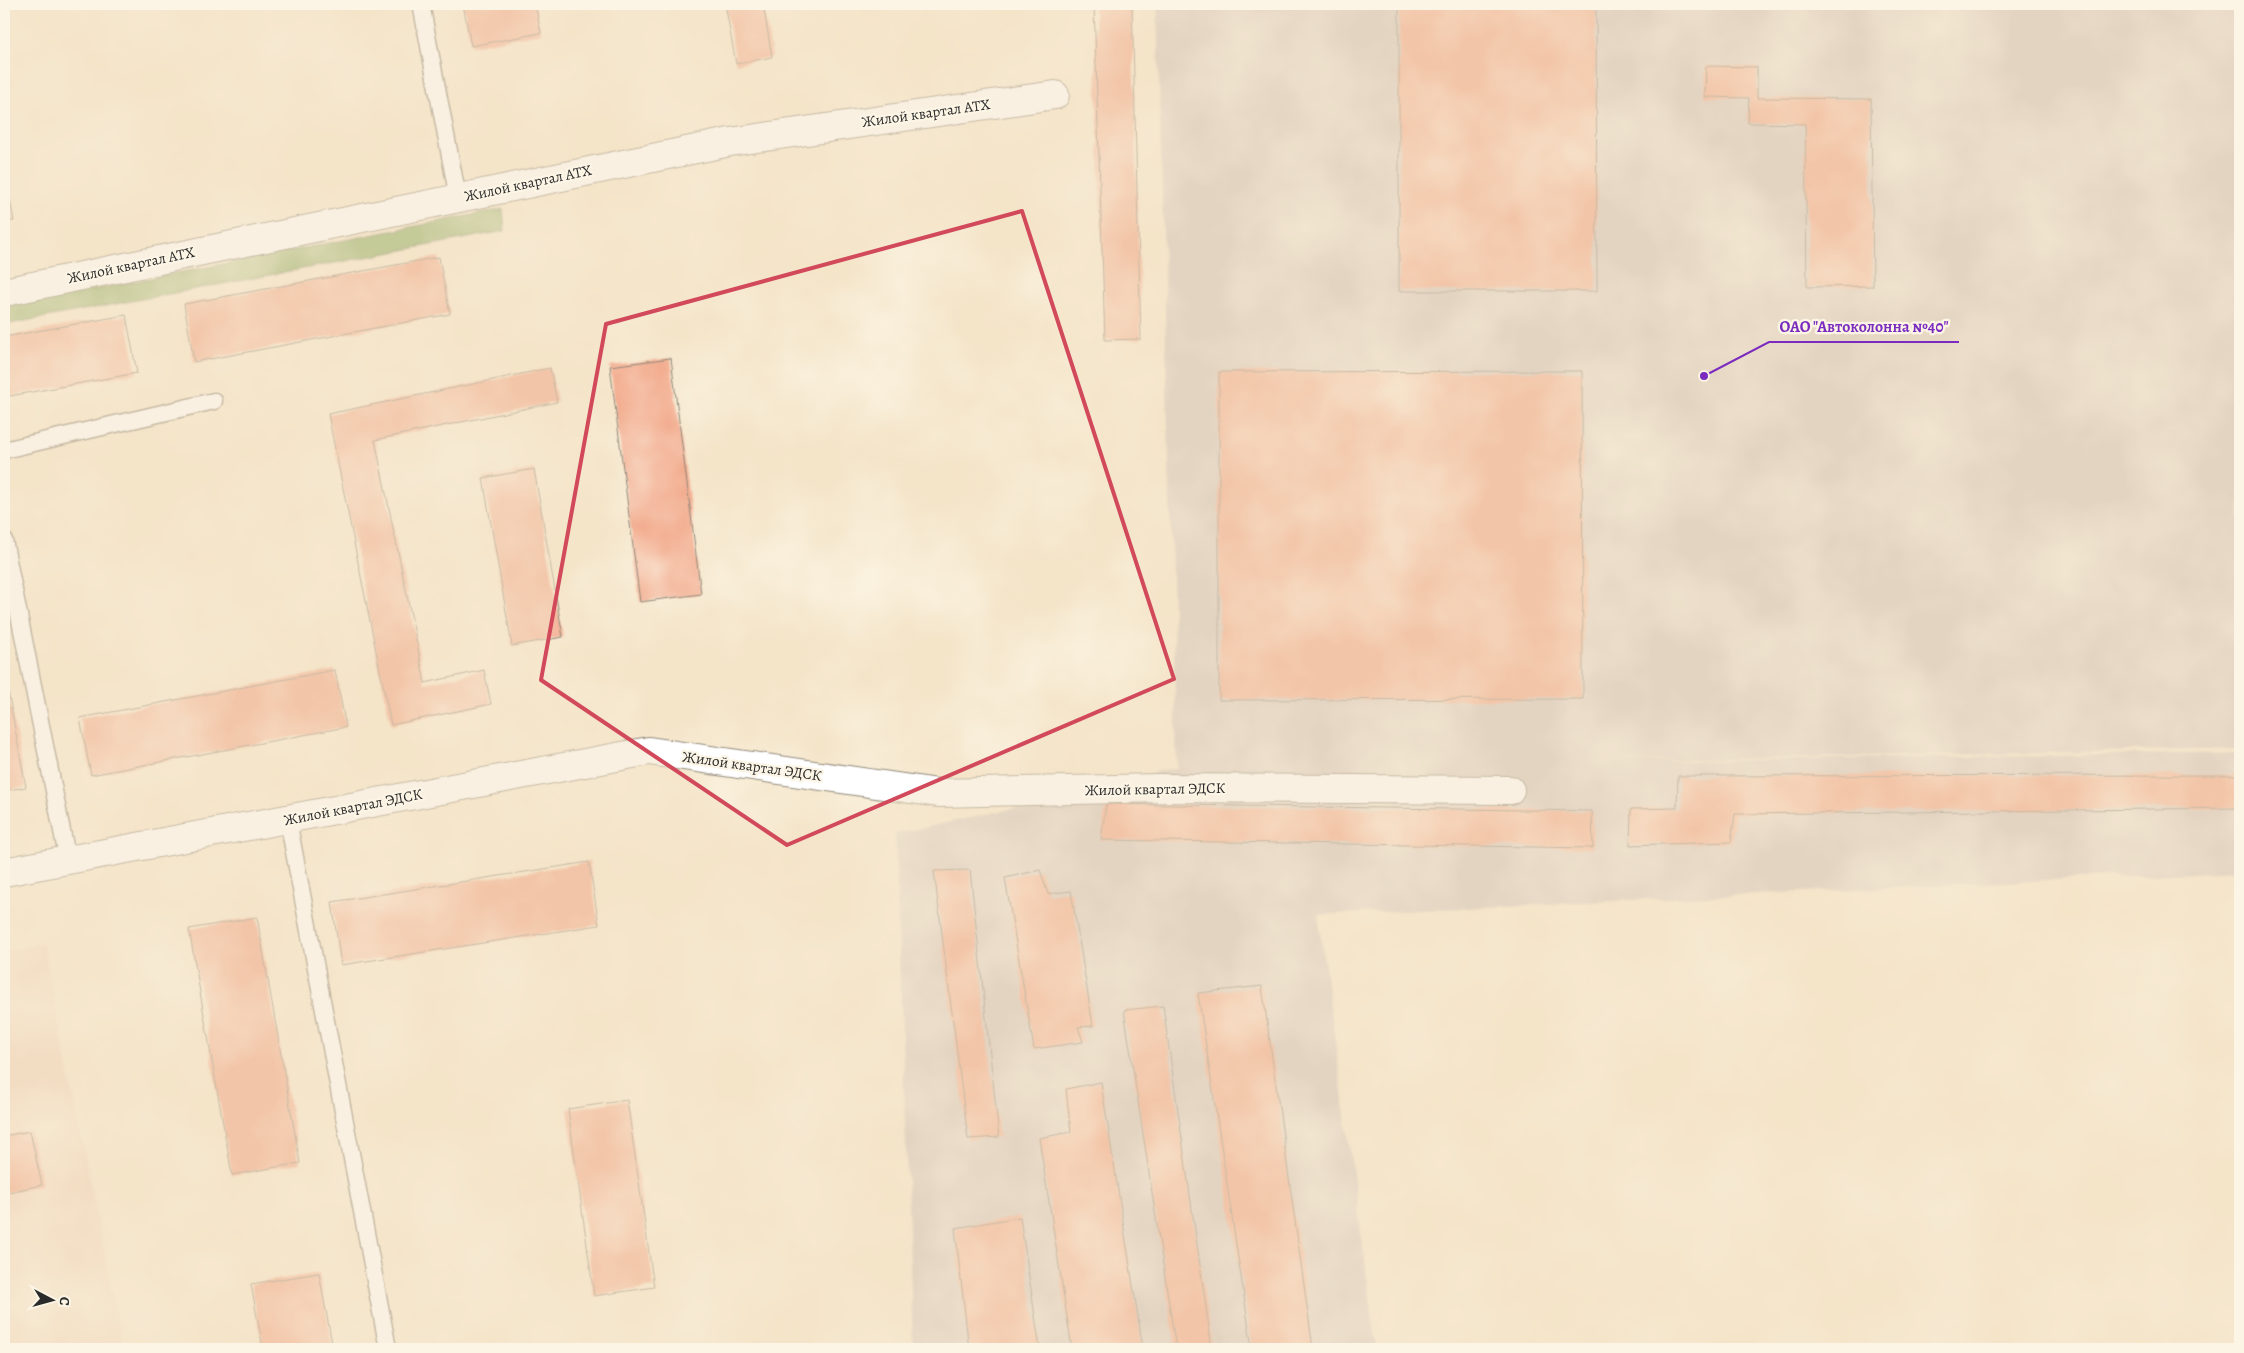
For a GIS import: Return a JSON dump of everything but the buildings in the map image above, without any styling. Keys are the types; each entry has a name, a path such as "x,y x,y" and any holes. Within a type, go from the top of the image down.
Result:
{"street":[{"name":"Жилой квартал АТХ","path":"4,292 730,142 1055,95"},
{"name":"Жилой квартал ЭДСК","path":"4,872 649,751 938,794 1160,788 1510,790"}],"lane":[{"path":"422,4 458,198"},
{"path":"4,450 214,401"},
{"path":"4,540 68,861"},
{"path":"288,820 388,1349"}],"highlighted area":[{"path":"1022,211 1174,679 787,845 541,680 606,324"}],"shaded area":[{"path":"1157,4 2240,4 2240,749 1551,763 2240,753 2240,871 1318,915 1377,1349 913,1349 895,834 1106,788 1161,770 1177,769"},
{"path":"43,943 122,1343 91,1349 4,1349 4,951"}],"green space":[{"path":"503,209 505,231 4,325 4,307"}],"place":[{"name":"ОАО \"Автоколонна №40\"","path":"1704,376"}]}
